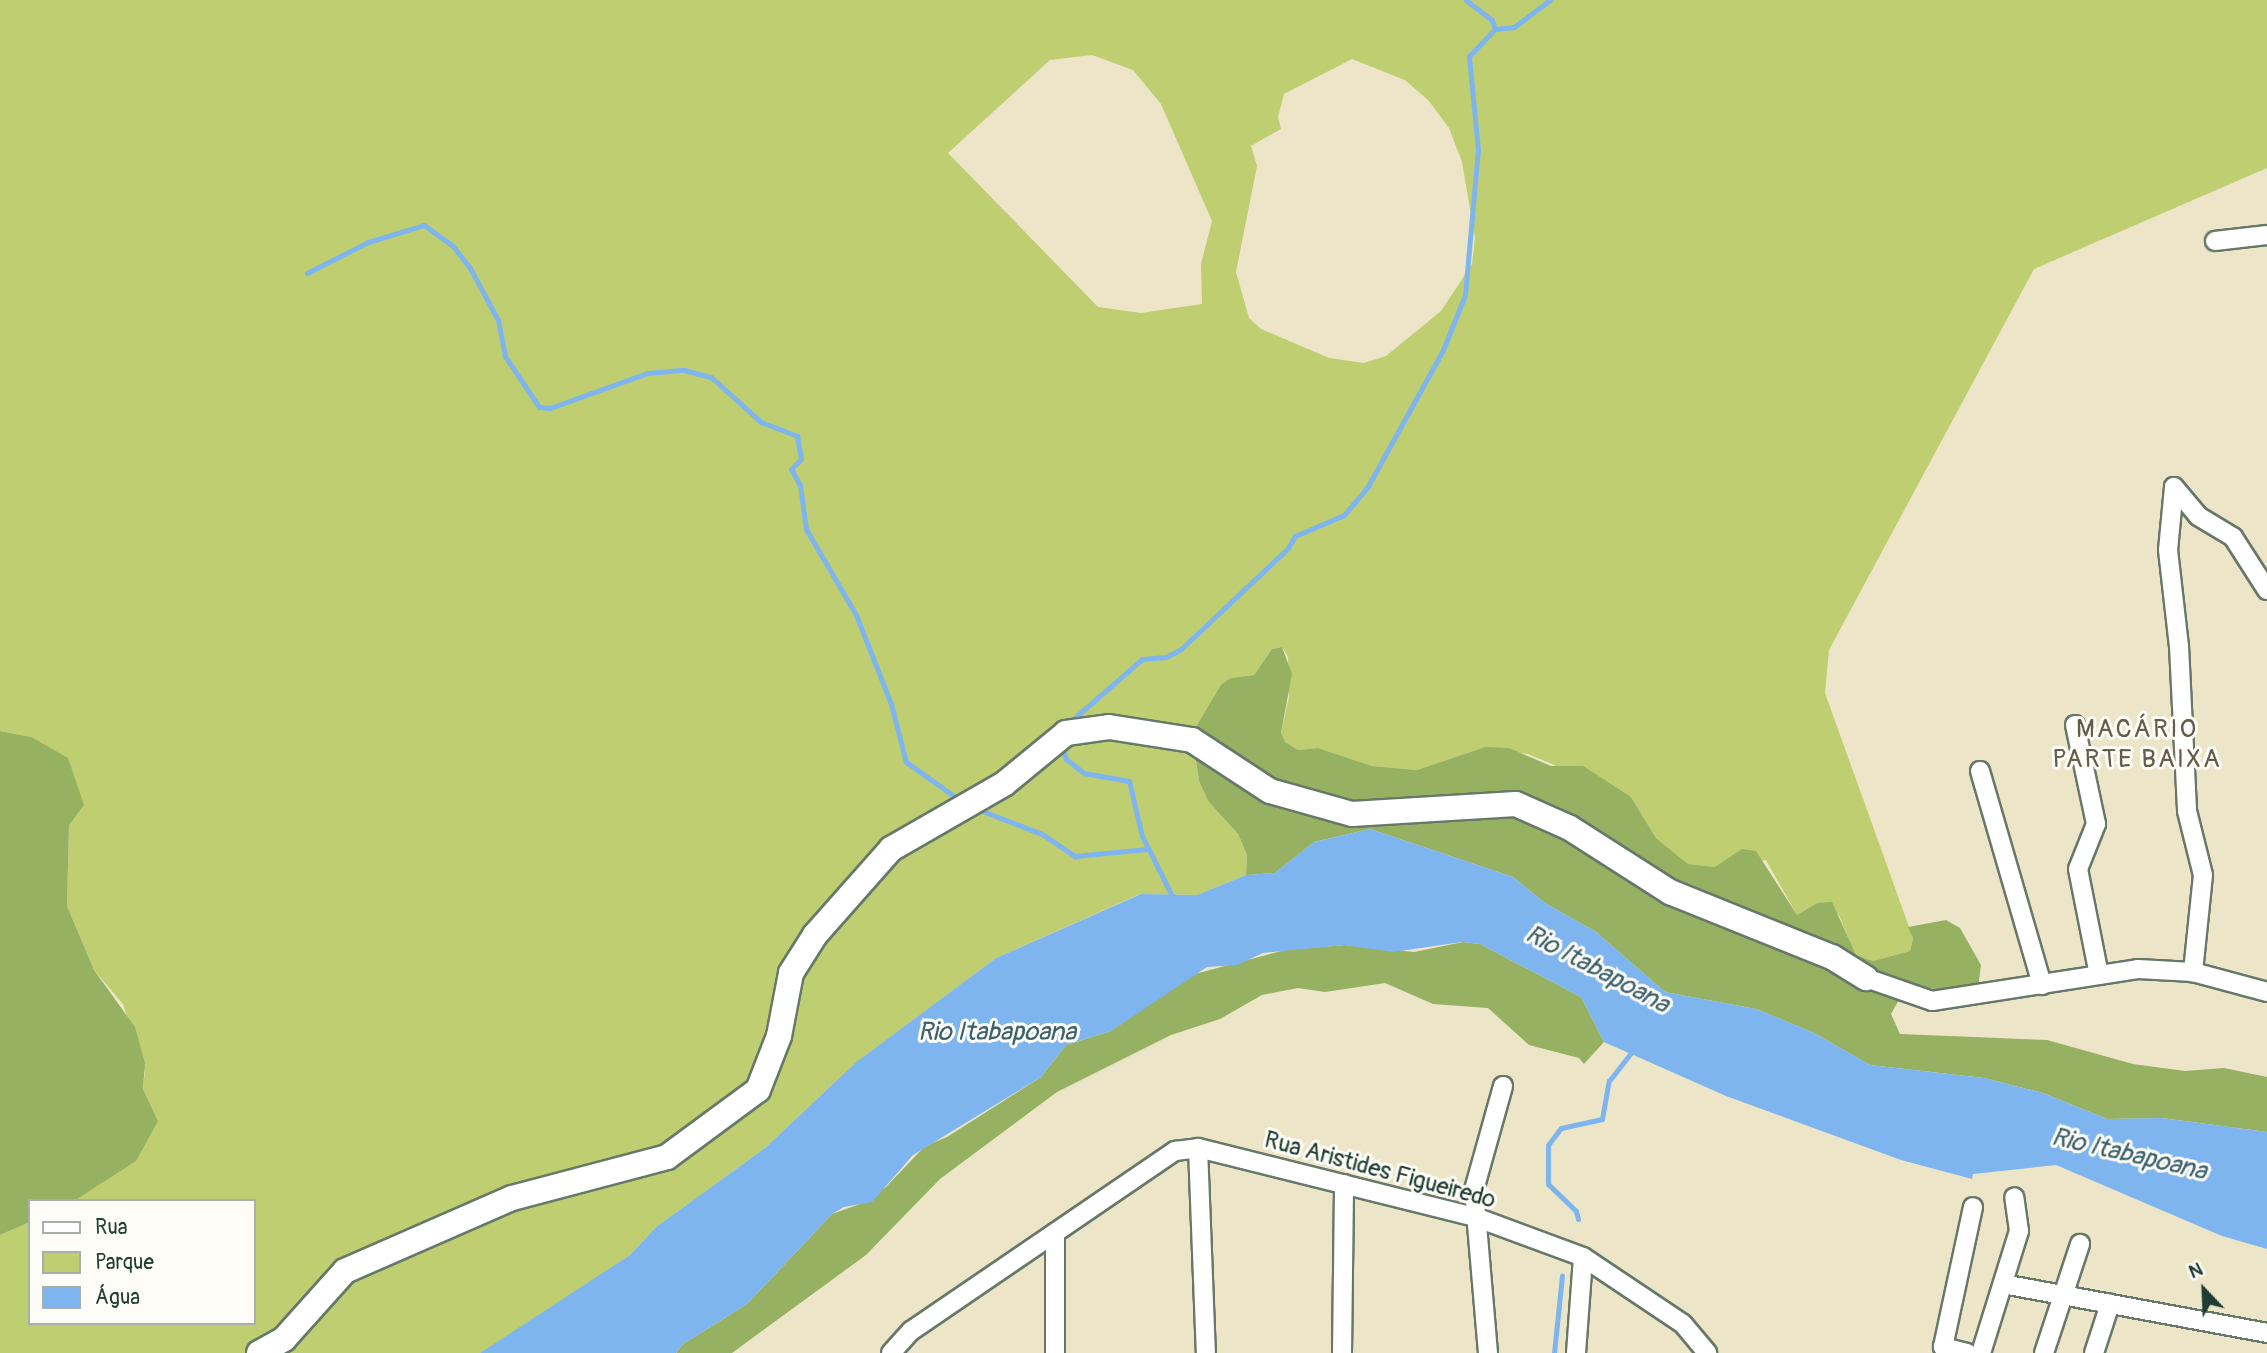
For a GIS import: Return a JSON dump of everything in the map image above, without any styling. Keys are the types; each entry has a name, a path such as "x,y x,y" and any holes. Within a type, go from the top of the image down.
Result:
{"street":[{"path":"2215,241 2267,235"},
{"path":"2193,972 2203,875 2187,811 2168,550 2174,487 2199,516 2233,537 2267,590"},
{"path":"2075,725 2096,824 2078,869 2099,975"},
{"path":"259,1353 284,1339 345,1271 512,1198 667,1157 758,1090 779,1036 791,973 815,935 891,849 1004,784 1066,733 1110,727 1192,740 1270,791 1352,814 1516,804 1570,828 1670,892 1832,957 1866,978 1931,1001 2138,969 2193,972 2267,992"},
{"path":"1980,771 2042,985"},
{"path":"1488,1353 1474,1190 1503,1086"},
{"path":"1198,1148 1206,1353"},
{"name":"Rua Aristides Figueiredo","path":"891,1353 911,1331 1175,1150 1198,1148 1475,1217 1583,1258 1684,1324 1707,1353"},
{"path":"1342,1353 1343,1184"},
{"path":"1981,1353 2019,1231 2014,1197"},
{"path":"1967,1353 1943,1347 1973,1207"},
{"path":"1055,1233 1055,1353"},
{"path":"2044,1353 2080,1244"},
{"path":"1576,1353 1583,1258"},
{"path":"2003,1284 2267,1333"},
{"path":"2094,1353 2110,1304"}],"green space":[{"path":"0,0 2267,0 2267,168 2034,269 1829,650 1825,693 1913,938 1910,951 1873,961 1855,955 1839,915 1817,903 1797,915 1766,860 1715,867 1688,864 1656,838 1631,797 1528,754 1485,747 1417,770 1372,766 1318,748 1298,750 1284,742 1281,733 1289,697 1288,657 1282,647 1272,649 1254,675 1230,678 1222,685 1197,725 1193,740 1199,781 1208,801 1238,834 1247,855 1246,875 1197,895 1140,894 996,958 855,1063 765,1148 656,1227 630,1255 502,1342 480,1353 0,1353 0,1235 28,1223 28,1325 256,1325 256,1199 76,1199 158,1121 143,1089 145,1072 123,1004 94,970 67,906 69,825 31,737 0,731","holes":["1092,55 1133,70 1161,104 1212,221 1201,264 1202,304 1141,313 1098,307 948,153 1050,60","1352,59 1405,80 1429,101 1449,128 1462,162 1475,238 1472,264 1441,311 1386,356 1364,363 1329,358 1261,329 1249,318 1236,272 1257,166 1251,146 1281,129 1278,117 1284,94"]},
{"path":"1282,647 1292,674 1281,733 1285,742 1298,750 1318,748 1372,766 1417,770 1485,747 1509,748 1551,766 1583,766 1631,797 1656,838 1688,864 1715,867 1742,849 1756,851 1797,915 1817,903 1832,902 1856,955 1873,961 1910,951 1913,938 1908,927 1946,920 1960,928 1981,965 1977,996 1917,986 1904,991 1891,1014 1900,1034 2047,1040 2133,1064 2185,1071 2224,1068 2267,1077 2267,1132 2162,1118 2107,1119 2043,1093 1984,1078 1870,1065 1814,1033 1756,1009 1665,992 1596,932 1545,903 1513,877 1370,829 1314,842 1275,873 1246,875 1247,855 1238,834 1208,801 1199,781 1193,740 1197,725 1221,685 1230,678 1254,675 1272,649"},
{"path":"0,731 31,737 68,758 84,805 69,825 67,906 94,970 135,1027 145,1063 143,1089 158,1121 136,1161 77,1199 28,1199 28,1223 0,1235"},
{"path":"1463,942 1480,944 1581,997 1604,1042 1584,1064 1579,1058 1529,1045 1488,1008 1433,1004 1385,983 1325,992 1298,988 1262,995 1220,1019 1171,1035 1057,1092 940,1179 866,1255 732,1353 676,1353 683,1344 747,1304 832,1214 860,1204 886,1187 925,1146 947,1137 1041,1077 1066,1045 1111,1031 1191,975 1285,950 1345,945 1414,952"}],"water":[{"name":"Rio Itabapoana","path":"1370,829 1513,877 1545,903 1596,932 1665,992 1756,1009 1814,1033 1870,1065 1984,1078 2043,1093 2107,1119 2162,1118 2267,1132 2267,1249 2222,1236 2056,1165 1973,1174 1972,1179 1901,1160 1726,1096 1604,1042 1581,997 1480,944 1462,942 1393,952 1344,945 1263,953 1237,965 1207,967 1111,1031 1066,1045 1041,1077 913,1155 872,1202 844,1207 832,1214 747,1304 683,1344 676,1353 480,1353 630,1255 656,1227 765,1148 855,1063 996,958 1141,894 1197,895 1246,875 1275,873 1314,842"}],"waterway":[{"path":"1466,0 1492,20 1495,29"},
{"path":"1071,721 1142,659 1166,657 1181,649 1288,548 1295,536 1344,515 1368,486 1443,350 1465,295 1478,150 1469,56 1495,29 1514,27 1550,0"},
{"path":"307,273 368,242 424,225 452,245 470,268 498,320 505,356 539,407 550,408 647,373 684,370 711,377 761,422 797,436 801,459 791,469 800,485 806,529 856,615 891,704 906,762 958,799"},
{"path":"1062,747 1066,759 1084,773 1129,781 1142,836 1174,900"},
{"path":"977,809 1042,834 1075,856 1147,849"},
{"path":"1578,1219 1576,1211 1548,1184 1548,1145 1561,1128 1602,1119 1609,1081 1633,1050"},
{"path":"1554,1353 1562,1275"}],"district":[{"name":"MACÁRIO PARTE BAIXA","path":"2137,745"}]}
